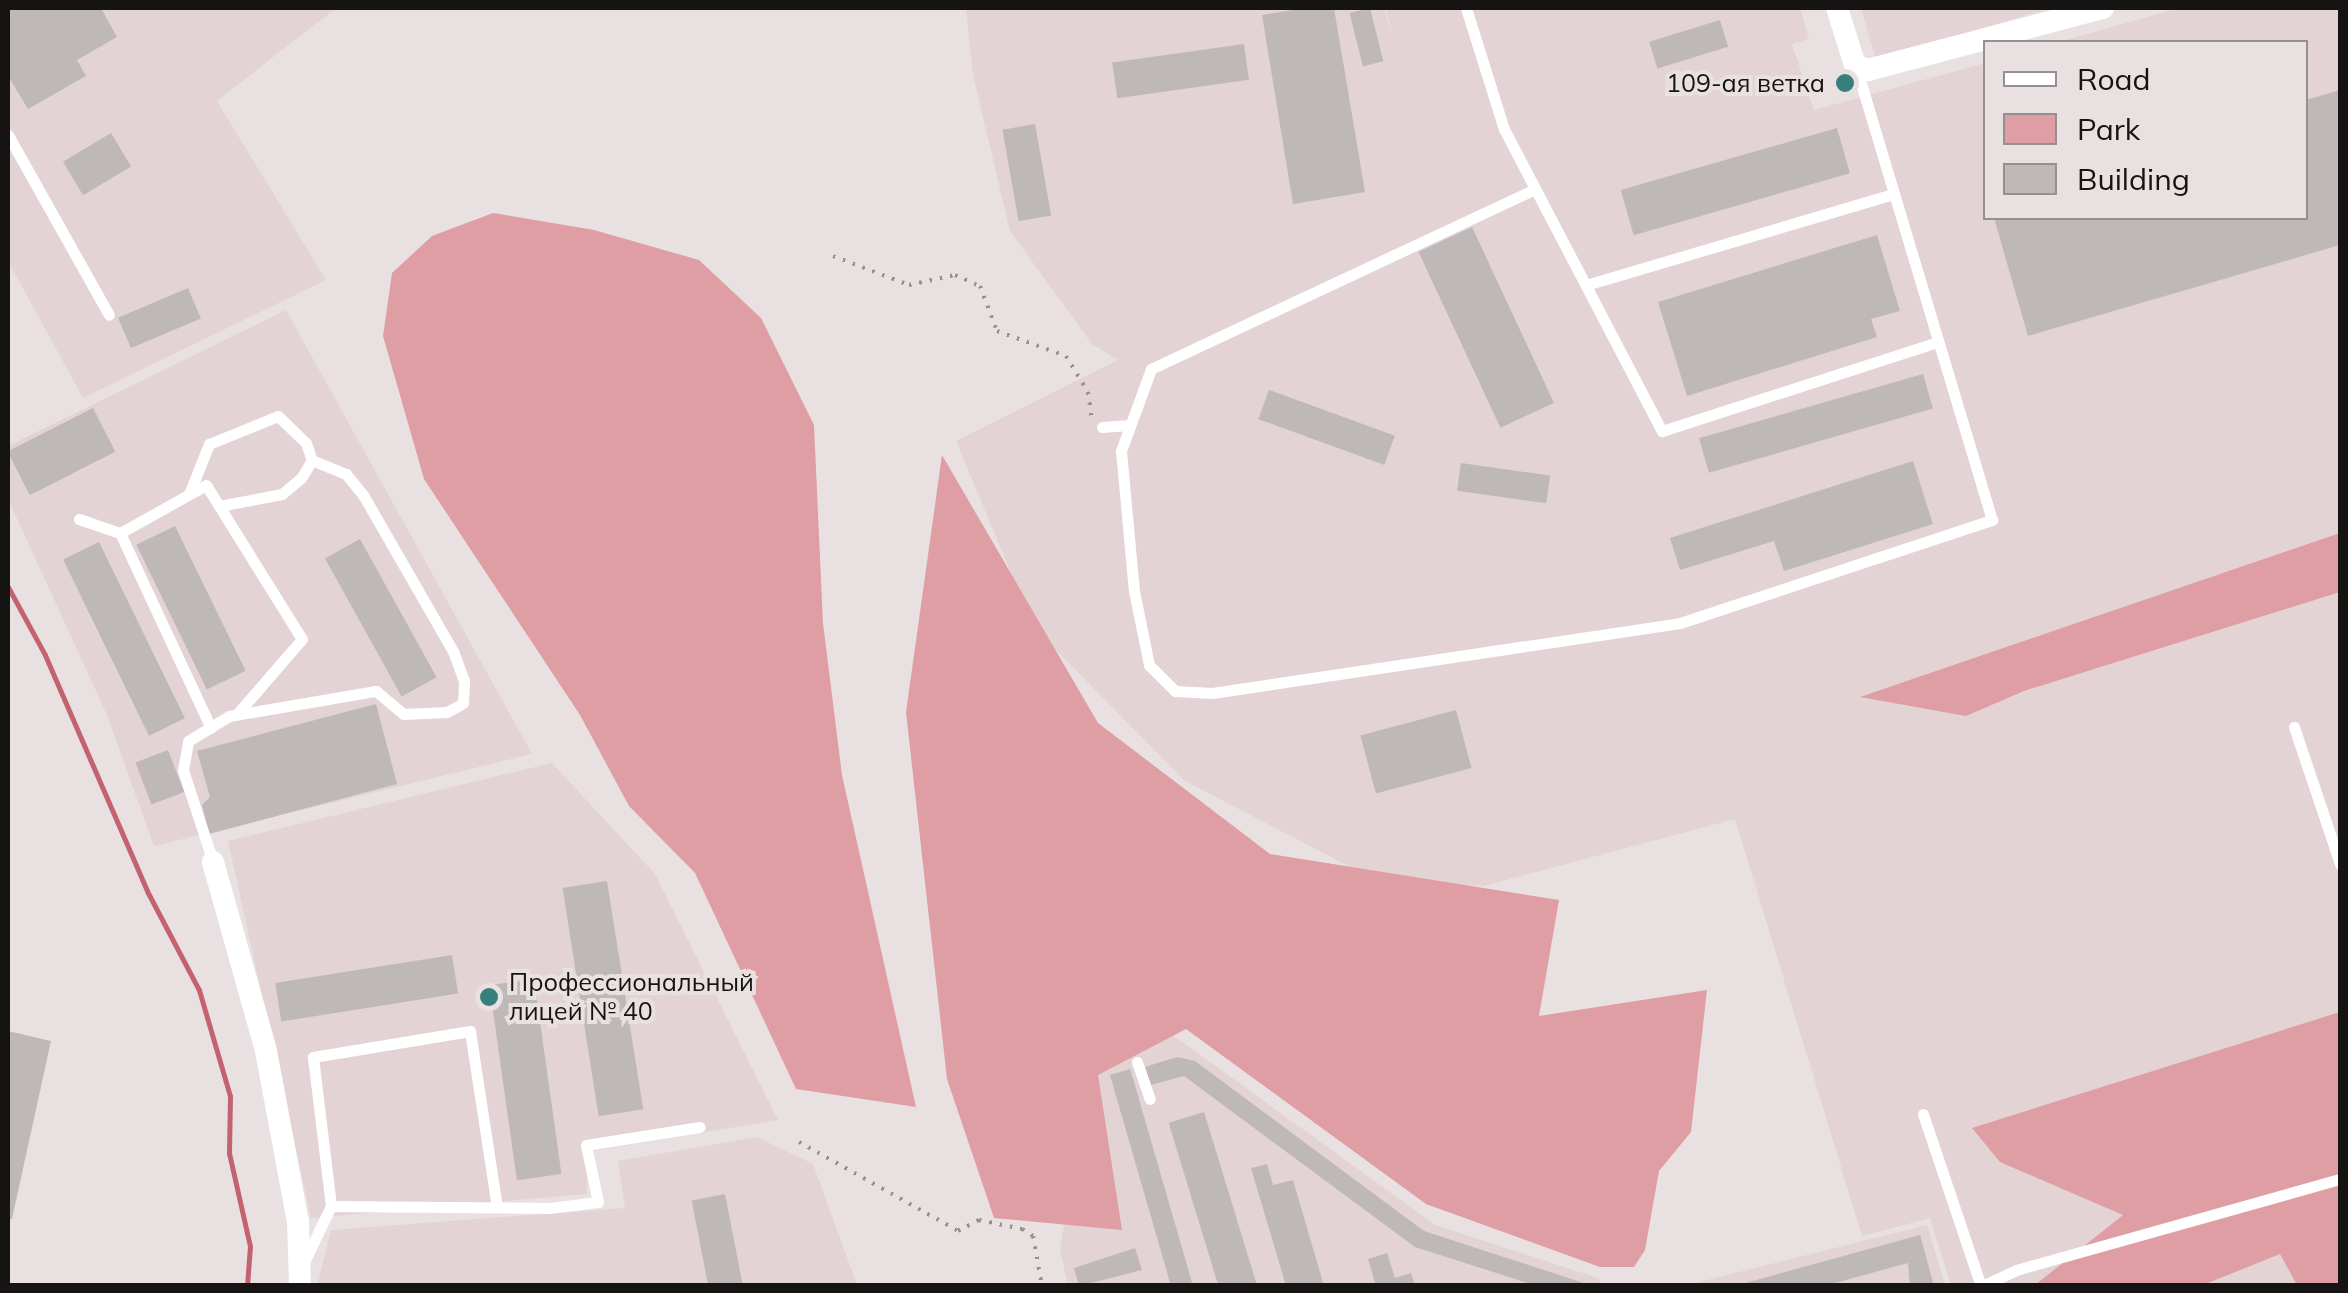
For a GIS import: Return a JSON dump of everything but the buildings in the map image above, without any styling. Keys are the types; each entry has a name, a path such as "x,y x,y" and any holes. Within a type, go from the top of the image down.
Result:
{"street":[{"path":"1837,8 1855,65 1883,69 1983,41"},
{"path":"1988,40 2103,8"},
{"path":"213,862 266,1051 302,1275"}],"lane":[{"path":"1466,8 1504,130 1662,431 1938,342"},
{"path":"1535,189 1151,369 1121,451 1134,591 1149,665 1175,691 1212,692 1680,623 1992,520 1855,65"},
{"path":"8,135 108,315"},
{"path":"1586,286 1893,194"},
{"path":"189,494 209,444 252,423 278,416 306,444 312,460 346,474 363,495 454,653 464,682 463,703 447,712 403,714 376,691 237,714 188,741 183,770 213,862"},
{"path":"1102,427 1130,426"},
{"path":"219,506 282,494 312,460"},
{"path":"79,520 120,533 206,484 302,639 237,714"},
{"path":"120,533 210,728"},
{"path":"2294,726 2340,864"},
{"path":"302,1275 331,1206 313,1057 470,1030 497,1208"},
{"path":"1137,1062 1150,1098"},
{"path":"1923,1114 1981,1286 2016,1270 2340,1179"},
{"path":"331,1206 497,1208 598,1202 586,1145 700,1128"}],"path":[{"path":"833,256 909,285 955,275 980,286 996,331 1066,356 1088,392 1087,410 1102,427"},
{"path":"799,1142 958,1231 979,1220 1001,1222 1033,1236 1042,1282 1050,1286"}],"shaded area":[{"path":"8,8 336,8 217,101 326,280 83,398 8,261"},
{"path":"966,8 1384,8 1393,39 1386,8 1800,8 1809,39 1792,44 1814,110 1983,64 1983,220 2308,220 2308,40 2065,40 2180,8 2340,8 2340,1285 1951,1285 1930,1218 1862,1236 1735,819 1484,886 1375,880 1185,781 1034,628 956,441 1118,360 1092,344 1010,231 973,75"},
{"path":"1861,8 2051,8 1876,60"},
{"path":"286,310 532,754 154,846 107,715 8,499 8,446"},
{"name":"Профессиональный лицей № 40","path":"552,763 655,874 778,1120 587,1152 587,1194 311,1218 228,841"},
{"path":"1173,1035 1435,1225 1598,1278 1601,1285 1068,1285 1060,1250 1090,1059"},
{"path":"757,1137 813,1164 857,1285 317,1286 331,1230 625,1208 618,1161"},
{"path":"1927,1225 1945,1285 1683,1286"}],"green space":[{"path":"493,213 594,230 699,260 761,318 814,425 823,623 842,775 916,1107 796,1089 695,873 629,806 580,715 424,479 383,336 392,273 432,236"},
{"path":"942,455 1098,723 1270,854 1559,900 1539,1016 1707,990 1691,1132 1659,1171 1645,1250 1634,1267 1600,1267 1426,1204 1186,1029 1098,1075 1122,1230 994,1218 947,1079 906,712"},
{"path":"2340,533 2340,592 2024,691 1966,716 1860,697"},
{"path":"2340,1012 2340,1285 2297,1285 2280,1254 2203,1285 2035,1285 2123,1215 2000,1162 1972,1128"}],"waterway":[{"path":"8,587 45,655 147,891 199,990 230,1096 229,1153 250,1246 247,1286"}],"place":[{"name":"109-ая ветка","path":"1845,83"},
{"name":"Профессиональный лицей № 40","path":"489,997"}]}
